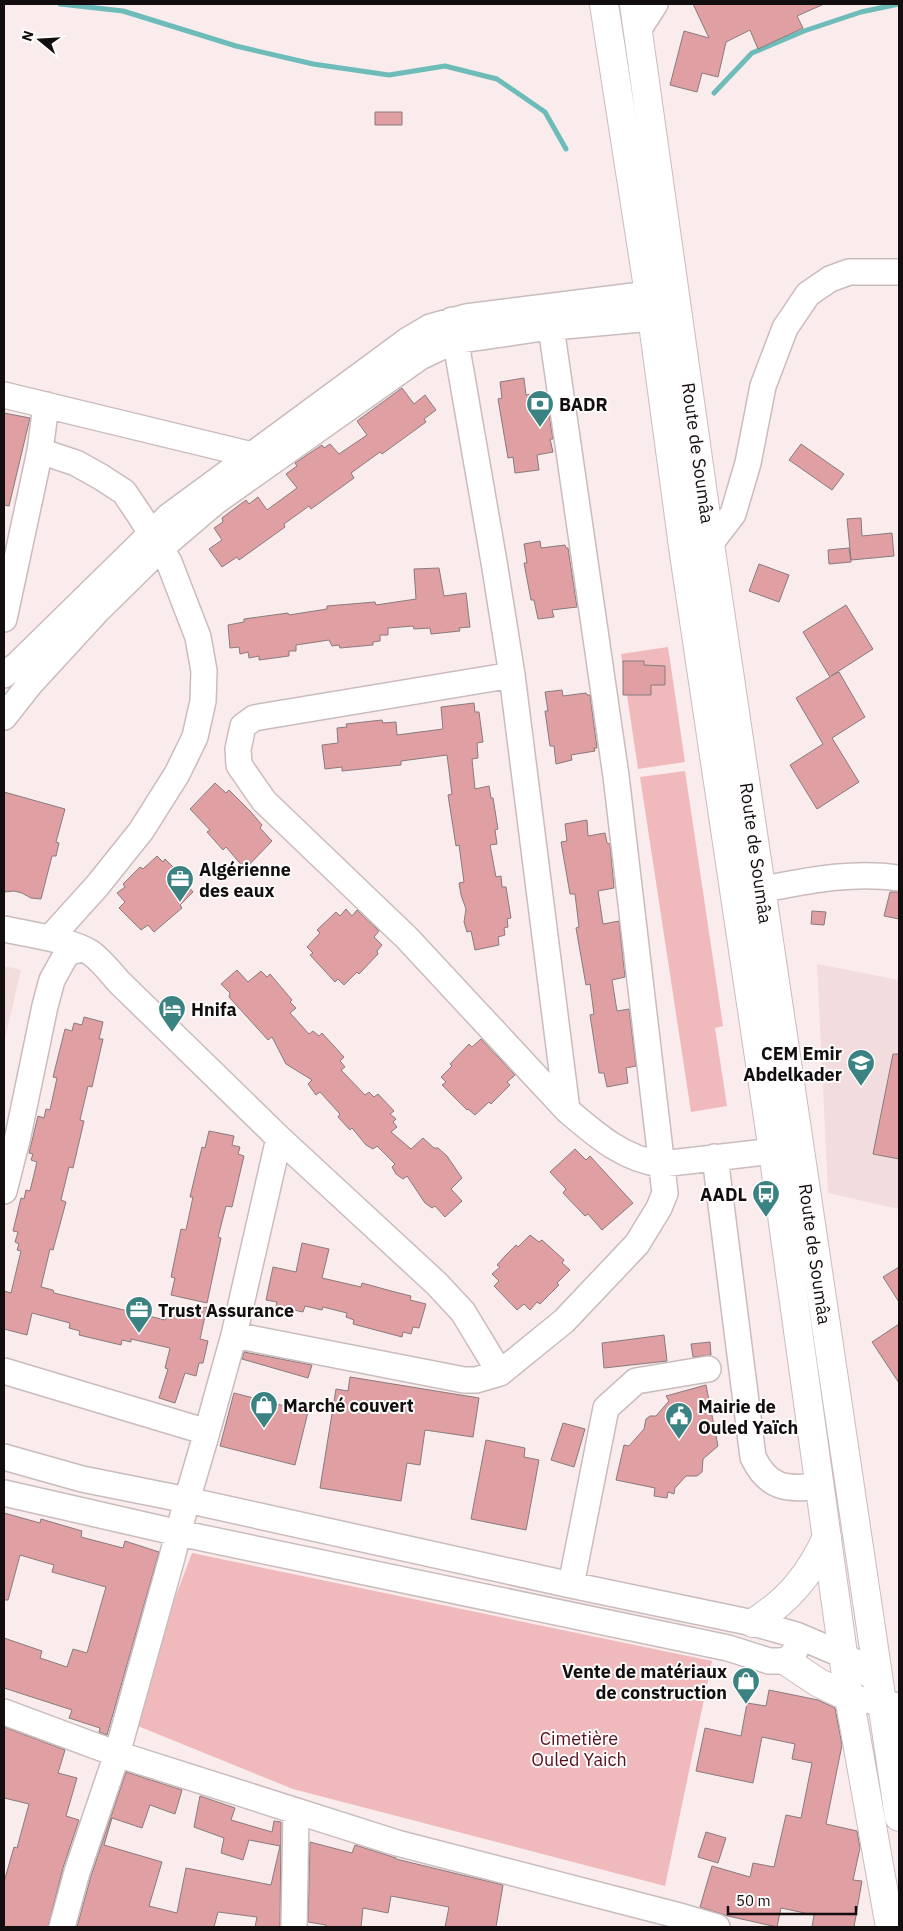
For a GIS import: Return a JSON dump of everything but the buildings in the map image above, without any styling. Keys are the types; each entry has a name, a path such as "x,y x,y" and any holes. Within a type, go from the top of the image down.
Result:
{"highway":[{"name":"Route de Soumâa","path":"604,4 773,1151 849,1697 890,1927"},
{"name":"Route de Soumâa","path":"634,4 710,544 870,1629 887,1698 899,1817"},
{"path":"754,1624 773,1611 805,1578 818,1558 827,1538"},
{"path":"786,1661 819,1683 849,1697"}],"street":[{"path":"638,30 655,4"},
{"path":"684,554 710,544 733,514 748,462 763,386 784,328 808,294 830,279 849,272 899,272"},
{"path":"4,717 18,697 156,541 169,516 408,340 430,326 453,330 551,327 650,306"},
{"path":"4,675 156,541 215,502 420,357 466,317 650,306"},
{"path":"234,1335 464,1380 481,1379 500,1372 564,1321 637,1244 659,1208 665,1193 616,776 551,327"},
{"path":"453,330 512,675 567,1110"},
{"path":"4,395 252,455"},
{"path":"4,619 12,541 40,451 46,405"},
{"path":"40,451 76,464 124,492 156,541 179,586 198,637 204,671 203,701 196,737 177,774 141,831 97,886 50,938"},
{"path":"512,675 254,718 242,726 238,748 240,765 264,801 407,938 567,1110 587,1127 626,1155 646,1162 662,1164 773,1151"},
{"path":"734,894 836,876 870,874 899,878"},
{"path":"4,929 50,938 90,952 98,959 119,982 279,1138 437,1284 463,1312 500,1372"},
{"path":"4,1190 18,1136 52,980 67,953 80,949"},
{"path":"62,1927 77,1872 116,1754 179,1533 186,1500 208,1432 234,1335 279,1138"},
{"path":"715,1158 753,1457 767,1478 778,1486 791,1488 820,1486"},
{"path":"570,1586 606,1408 636,1380 708,1369"},
{"path":"4,1371 208,1432"},
{"path":"4,1457 82,1478 570,1586 754,1624 796,1635 843,1655 862,1666 887,1698"},
{"path":"4,1492 179,1533 728,1648 770,1660 786,1661 791,1658 797,1647 796,1635"},
{"path":"849,1697 887,1698"},
{"path":"4,1712 116,1754 296,1813 397,1843 717,1927"},
{"path":"294,1927 296,1813"}],"shaded area":[{"name":"CEM Emir Abdelkader","path":"817,964 899,980 899,1209 828,1193"},
{"path":"4,966 21,970 4,1043"}],"green space":[{"path":"668,647 685,762 638,769 621,654"},
{"path":"685,771 723,1026 715,1028 727,1106 691,1112 640,777"},
{"name":"Cimetière Ouled Yaich","path":"192,1553 712,1661 665,1886 293,1789 128,1722"}],"waterway":[{"path":"60,4 123,11 236,46 313,64 389,75 445,66 497,79 545,112 566,149"},
{"path":"714,93 752,53 804,31 861,12 899,4"}],"place":[{"name":"BADR","path":"540,428"},
{"name":"Algérienne des eaux","path":"180,903"},
{"name":"Hnifa","path":"172,1033"},
{"name":"CEM Emir Abdelkader","path":"861,1087"},
{"name":"AADL","path":"766,1218"},
{"name":"Trust Assurance","path":"139,1334"},
{"name":"Marché couvert","path":"264,1429"},
{"name":"Mairie de Ouled Yaïch","path":"679,1440"},
{"name":"Vente de matériaux de construction","path":"746,1705"}]}
